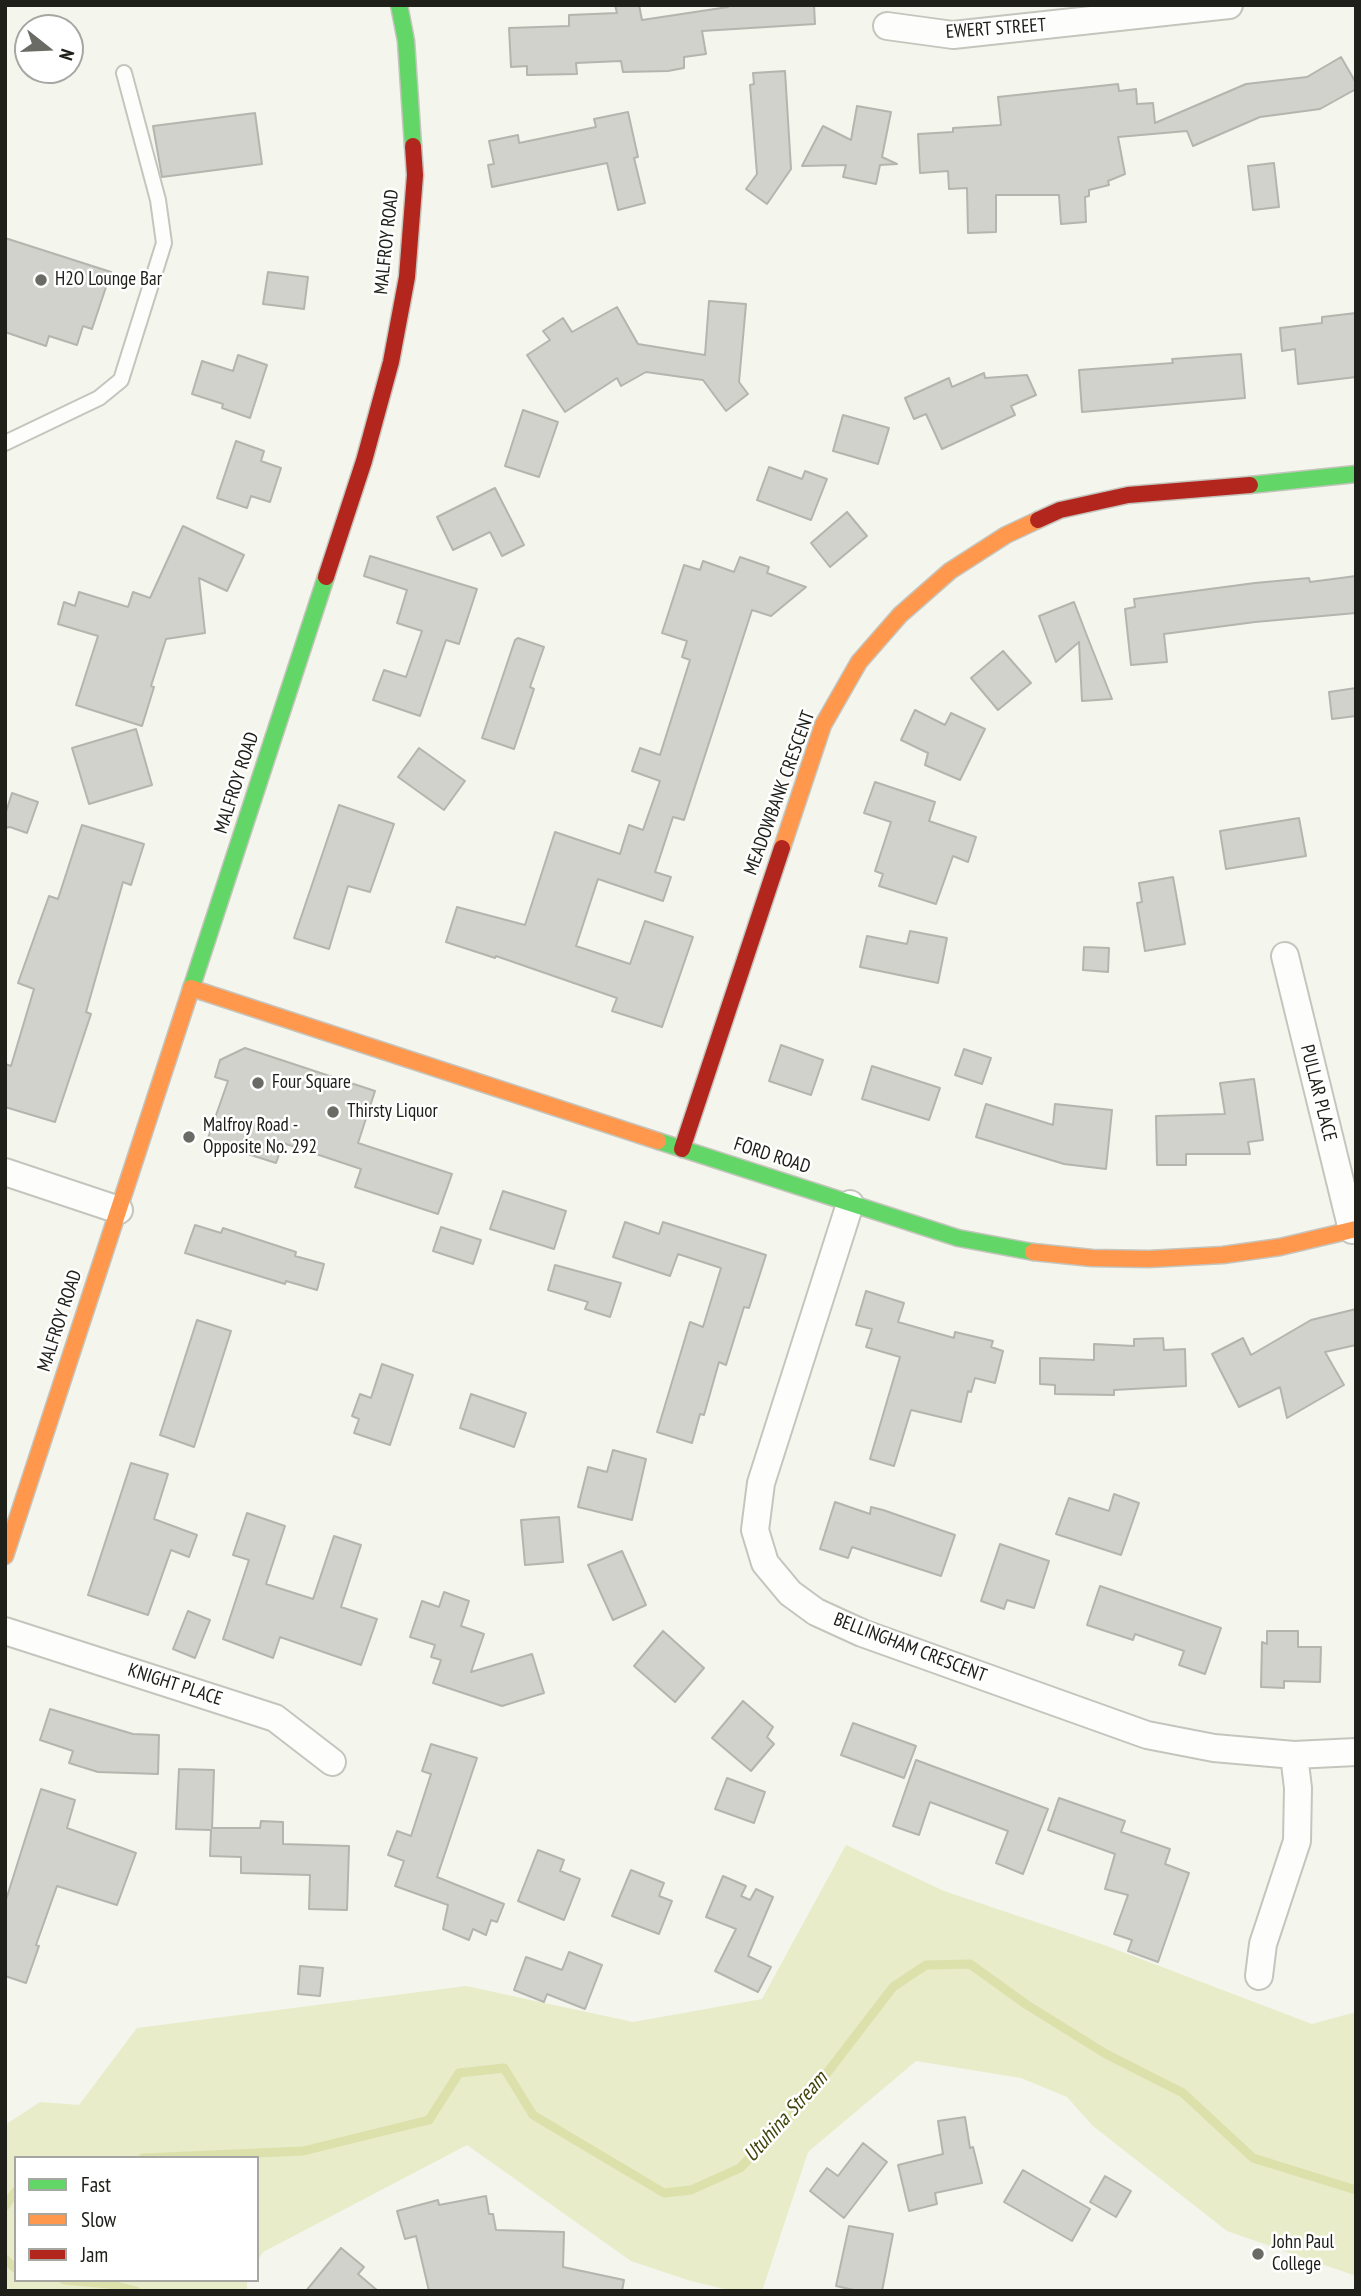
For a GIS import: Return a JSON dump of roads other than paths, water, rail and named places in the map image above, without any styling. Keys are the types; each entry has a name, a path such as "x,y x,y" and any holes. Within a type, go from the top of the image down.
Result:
{"street":[{"name":"MALFROY ROAD","path":"5,1556 360,475 391,362 407,277 415,175 406,41 399,5"},
{"name":"EWERT STREET","path":"887,26 953,36 1229,5"},
{"name":"MEADOWBANK CRESCENT","path":"682,1149 823,725 859,662 900,615 950,571 1006,535 1060,510 1128,495 1356,474"},
{"name":"PULLAR PLACE","path":"1286,956 1354,1230"},
{"name":"FORD ROAD","path":"191,988 850,1204 958,1238 1019,1251 1092,1258 1149,1259 1223,1255 1280,1247 1354,1230"},
{"path":"5,1172 119,1210"},
{"name":"BELLINGHAM CRESCENT","path":"850,1204 761,1483 755,1530 765,1563 790,1592 816,1612 874,1637 1147,1735 1214,1748 1294,1755 1356,1752"},
{"name":"KNIGHT PLACE","path":"5,1631 275,1718 332,1762"},
{"path":"1259,1976 1263,1944 1297,1842 1298,1788 1294,1755"}],"lane":[{"path":"5,443 99,398 121,380 163,243 158,200 124,72"}],"waterway":[{"name":"Utuhina Stream","path":"189,2156 303,2151 429,2120 459,2073 504,2068 533,2115 664,2193 691,2190 740,2168 807,2099 893,1987 926,1965 970,1964 1027,2005 1106,2054 1183,2093 1253,2158 1356,2190"},
{"name":"Utuhina Stream","path":"5,2206 14,2194"},
{"name":"Utuhina Stream","path":"5,2259 14,2267"},
{"name":"Utuhina Stream","path":"86,2282 136,2291"}],"place":[{"name":"H2O Lounge Bar","path":"41,280"},
{"name":"Four Square","path":"258,1083"},
{"name":"Thirsty Liquor","path":"333,1112"},
{"name":"Malfroy Road - Opposite No. 292","path":"189,1137"},
{"name":"John Paul College","path":"1258,2254"}]}
